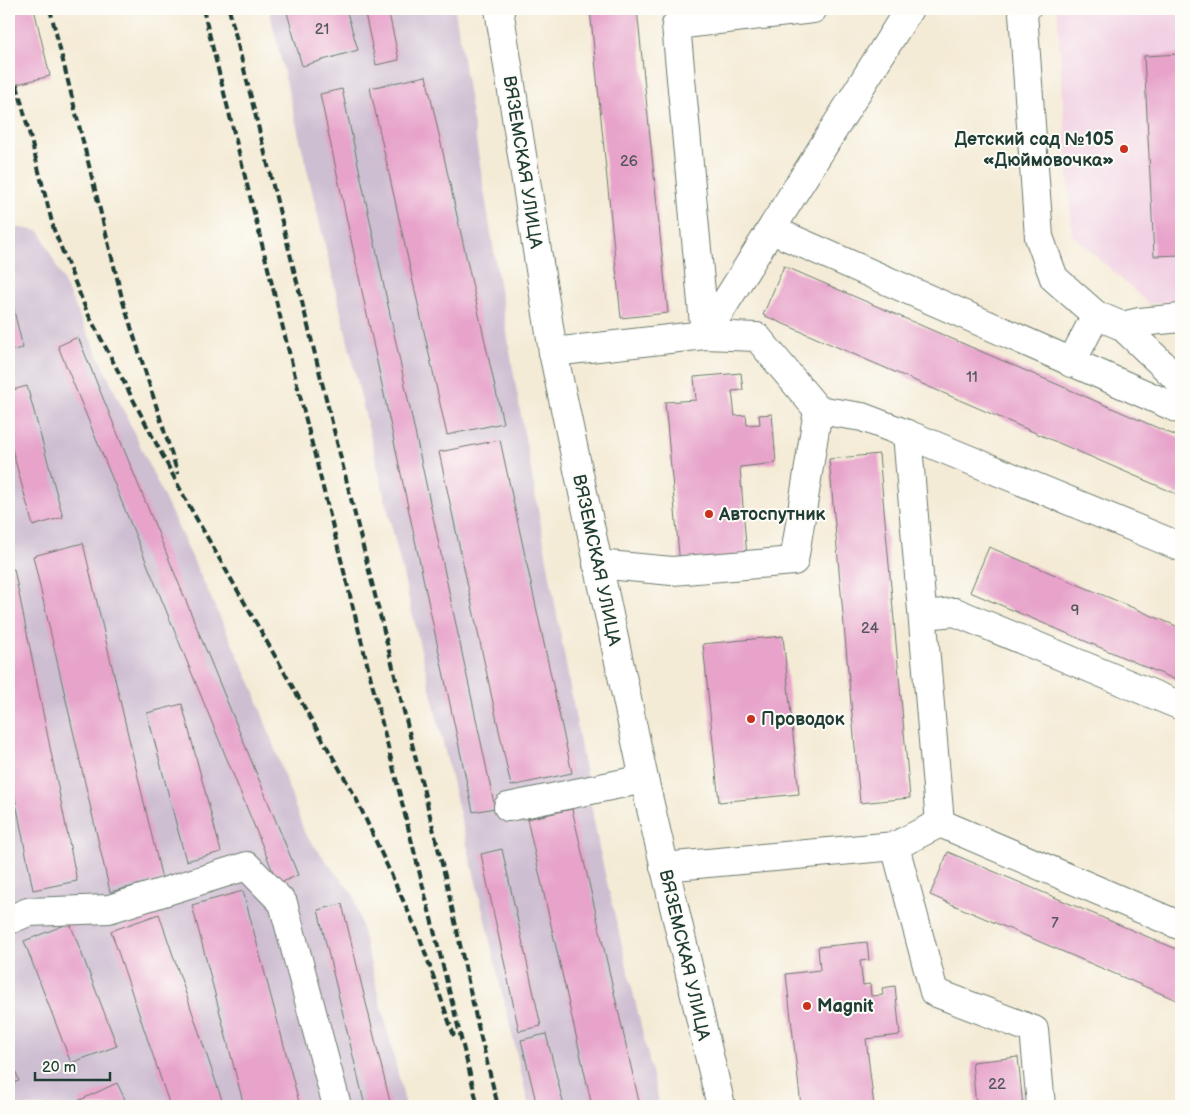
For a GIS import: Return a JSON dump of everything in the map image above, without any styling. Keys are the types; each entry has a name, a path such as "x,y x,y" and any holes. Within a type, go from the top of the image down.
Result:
{"street":[{"name":"ВЯЗЕМСКАЯ УЛИЦА","path":"499,9 553,352 644,779 721,1106"},
{"path":"705,335 676,24 813,9"},
{"path":"705,335 909,9"},
{"path":"1026,9 1023,12 1040,237 1054,278 1096,315 1122,326 1181,382"},
{"path":"772,230 1181,410"},
{"path":"1071,363 1096,315"},
{"path":"1122,326 1140,322 1181,318"},
{"path":"553,352 705,335 757,337 818,410 862,417 1181,547"},
{"path":"597,564 672,572 794,561 818,410"},
{"path":"907,434 924,615 940,823"},
{"path":"924,615 955,612 1181,706"},
{"path":"508,807 644,779"},
{"path":"664,867 895,846 940,823"},
{"path":"940,823 1181,926"},
{"path":"895,846 934,992 1034,1030 1041,1106"},
{"path":"9,920 28,912 109,909 247,866 283,903 337,1106"}],"shaded area":[{"path":"269,9 455,9 514,376 599,848 660,1106 529,1106"},
{"name":"Детский сад №105 «Дюймовочка»","path":"1057,9 1181,9 1181,301 1149,304 1072,234"},
{"path":"9,226 40,231 253,688 305,834 354,896 406,1106 9,1106"}],"building":[{"path":"9,9 34,9 50,76 9,86"},
{"path":"286,9 346,9 358,50 302,66"},
{"path":"364,9 388,9 399,60 376,65"},
{"path":"590,9 637,9 668,313 621,318"},
{"path":"1181,54 1181,255 1154,256 1144,56"},
{"path":"426,76 503,423 447,435 370,88"},
{"path":"342,89 495,808 473,812 320,94"},
{"path":"784,266 1181,438 1181,489 1179,495 763,315"},
{"path":"9,290 23,348 9,351"},
{"path":"78,337 298,875 278,884 58,346"},
{"name":"Автоспутник","path":"741,373 743,390 732,391 735,416 746,415 747,425 760,424 759,415 772,414 776,463 740,467 747,558 680,565 665,402 696,400 694,377"},
{"path":"27,386 63,517 33,526 9,438 9,391"},
{"path":"500,440 572,773 511,786 439,452"},
{"path":"879,454 910,798 860,803 829,459"},
{"path":"83,543 162,879 110,892 33,556"},
{"path":"989,547 1181,628 1181,682 970,592"},
{"path":"14,569 77,881 33,890 9,767 9,570"},
{"name":"Проводок","path":"783,636 799,794 719,802 703,644"},
{"path":"182,704 221,852 186,861 147,713"},
{"path":"572,809 640,1106 592,1106 527,819"},
{"path":"502,849 541,1026 519,1031 481,854"},
{"path":"948,852 1181,951 1181,1002 930,895"},
{"path":"243,891 300,1106 244,1106 192,905"},
{"path":"342,904 391,1106 365,1106 318,910"},
{"path":"159,914 224,1106 170,1106 111,931"},
{"path":"70,923 117,1046 71,1063 24,941"},
{"path":"867,942 869,960 860,961 863,985 870,984 871,996 883,995 882,988 895,986 900,1035 866,1039 874,1106 801,1106 786,974 820,970 818,947"},
{"path":"546,1034 564,1106 537,1106 521,1040"},
{"path":"9,1052 19,1081 9,1084"},
{"path":"1018,1057 1023,1106 976,1106 972,1062"},
{"path":"117,1083 128,1106 81,1106 78,1101"}],"railway":[{"path":"50,9 123,302 178,474"},
{"path":"203,9 478,1106"},
{"path":"229,9 445,876 477,1022 498,1106"},
{"path":"17,85 54,230 87,312 187,502 355,796 419,935 454,1036"}],"place":[{"name":"Детский сад №105 «Дюймовочка»","path":"1124,149"},
{"name":"Автоспутник","path":"709,514"},
{"name":"Проводок","path":"751,719"},
{"name":"Magnit","path":"807,1006"}]}
